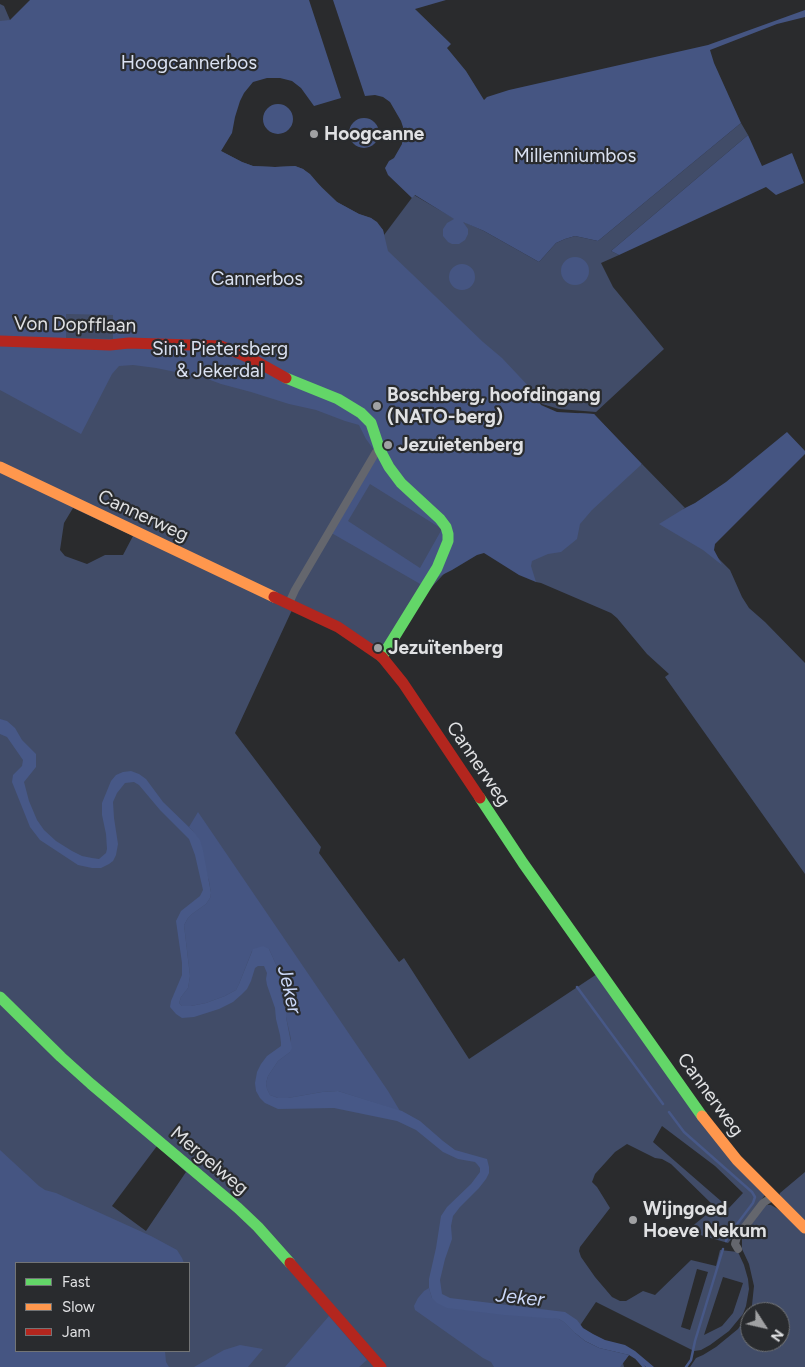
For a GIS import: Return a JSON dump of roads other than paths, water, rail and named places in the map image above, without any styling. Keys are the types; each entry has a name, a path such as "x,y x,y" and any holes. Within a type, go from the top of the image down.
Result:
{"street":[{"name":"Von Dopfflaan","path":"0,342 216,345 227,348 290,380 338,399 361,413 371,423 380,450 387,463 401,483 440,518 446,527 448,541 432,576 382,658"},
{"path":"289,604 295,590 376,452 380,450"},
{"name":"Cannerweg","path":"0,467 344,630 366,644 382,658 403,683 523,863 702,1116 736,1160 805,1228"},
{"name":"Mergelweg","path":"0,997 91,1084 258,1227 381,1367"},
{"path":"738,1249 735,1244 737,1237 762,1204 772,1196"}],"waterway":[{"path":"577,987 663,1104"},
{"path":"669,1112 684,1132 752,1192 755,1197 753,1203 726,1241"},
{"path":"686,1367 691,1360 723,1249"},
{"path":"637,1359 644,1367"}],"place":[{"name":"Hoogcanne","path":"314,134"},
{"name":"Boschberg, hoofdingang (NATO-berg)","path":"377,406"},
{"name":"Jezuïetenberg","path":"388,445"},
{"name":"Jezuïtenberg","path":"378,648"},
{"name":"Wijngoed Hoeve Nekum","path":"633,1220"}],"park label":[{"name":"Hoogcannerbos","path":"189,63"},
{"name":"Millenniumbos","path":"575,156"},
{"name":"Cannerbos","path":"257,279"},
{"name":"Sint Pietersberg & Jekerdal","path":"220,360"}],"water label":[{"name":"Jeker","path":"289,990"},
{"name":"Jeker","path":"520,1298"}]}
